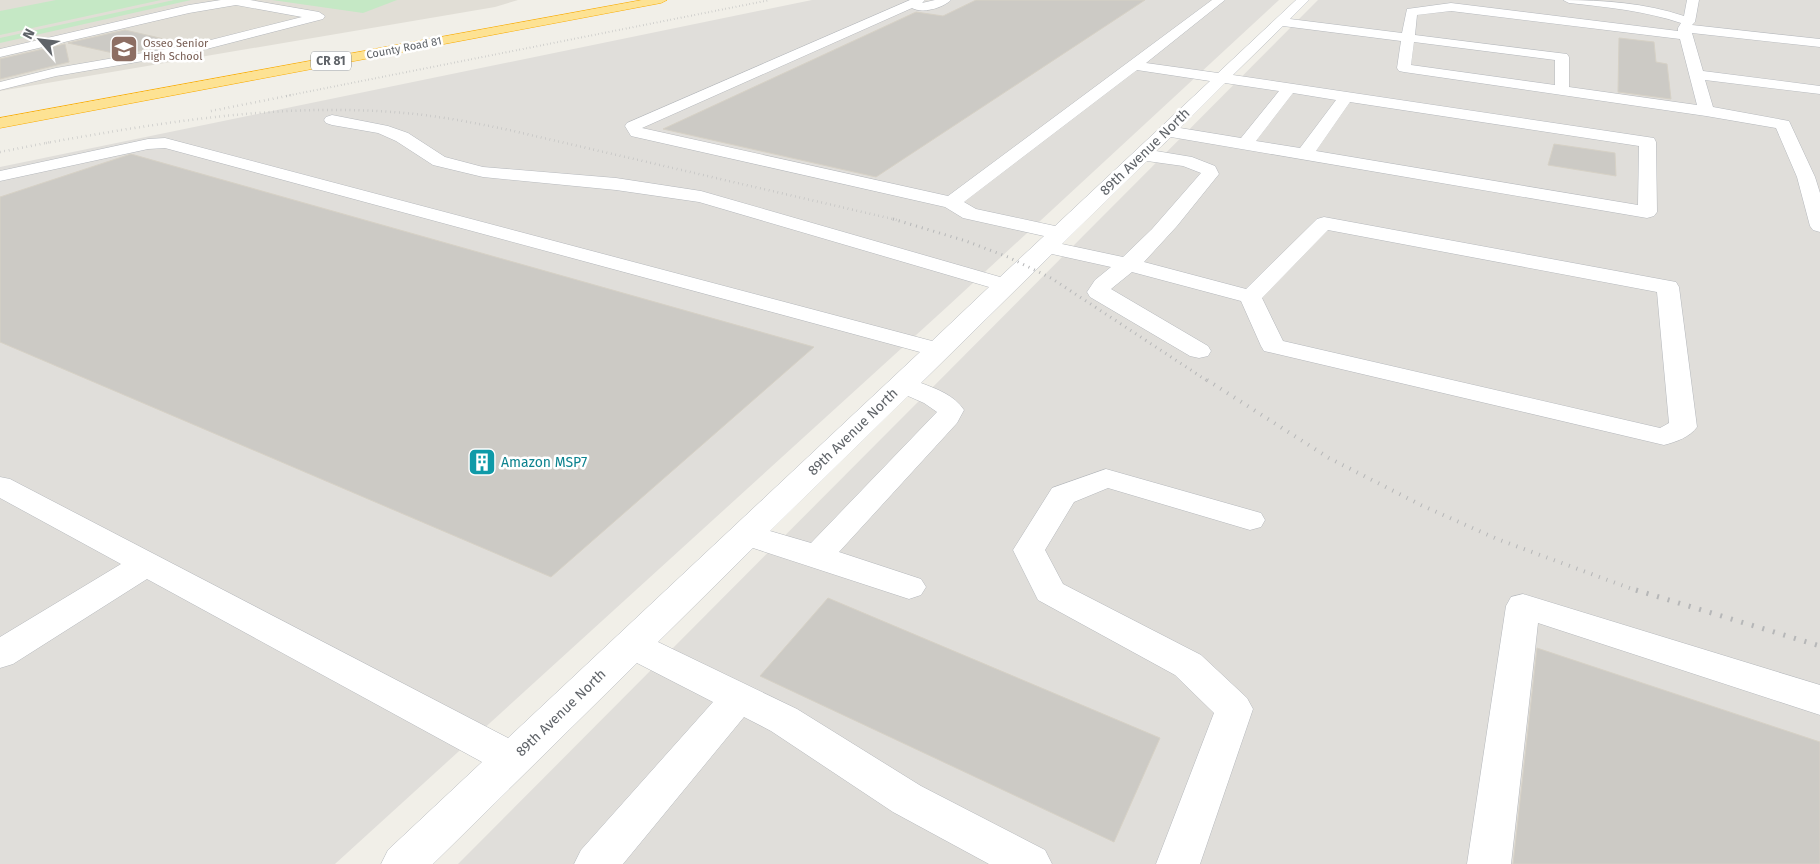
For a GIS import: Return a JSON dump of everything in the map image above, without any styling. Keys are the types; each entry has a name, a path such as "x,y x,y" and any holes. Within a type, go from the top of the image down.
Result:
{"highway":[{"name":"County Road 81","path":"228,67 603,0"},
{"name":"County Road 81","path":"1,119 661,0"},
{"name":"County Road 81","path":"1,119 190,74"}],"street":[{"path":"945,0 933,5 918,7 916,1 633,126 637,132 951,203 970,214 1128,265 1250,298 1273,346 1664,436 1682,427 1668,287 1324,223 1250,298"},
{"path":"951,203 1219,0"},
{"name":"89th Avenue North","path":"403,864 1303,0"},
{"path":"1568,0 1628,6 1654,11 1690,27 1707,45"},
{"path":"1692,0 1690,27 1696,75 1706,111"},
{"path":"0,52 236,1 319,16 189,49 56,72 0,86"},
{"path":"1820,43 1690,27 1434,5 1410,12 1404,68 1706,111 1748,106 1783,124 1800,164 1820,226"},
{"path":"189,49 203,34 294,12"},
{"path":"1281,22 1562,57 1562,90"},
{"path":"1806,29 1820,31"},
{"path":"1134,65 1648,142 1647,212 1167,130"},
{"path":"1696,75 1820,90"},
{"path":"1740,80 1748,106"},
{"path":"1244,144 1289,89"},
{"path":"1305,154 1346,97"},
{"path":"332,120 382,129 402,137 439,161 483,172 616,184 701,197 1005,285"},
{"path":"0,176 148,144 164,143 939,350"},
{"path":"1143,154 1190,163 1209,170 1210,174 1128,265 1101,286 1098,292 1199,352"},
{"path":"1800,164 1820,168"},
{"path":"817,556 947,417 951,410 933,397 902,385"},
{"path":"1178,864 1234,708 1188,665 1050,592 1030,550 1063,495 1106,478 1250,520"},
{"path":"0,486 512,759"},
{"path":"746,535 910,587"},
{"path":"0,654 146,564"},
{"path":"1489,864 1523,606 1820,700"},
{"path":"632,645 784,720 907,799 1030,864"},
{"path":"596,864 739,697"}],"shaded area":[{"name":"Osseo Senior High School","path":"0,0 518,0 495,7 0,91"},
{"path":"812,0 1279,0 948,306 335,864 0,864 0,167"},
{"path":"1318,0 1820,0 1820,864 458,864"}],"green space":[{"path":"56,0 161,0 0,35 0,11"},
{"path":"174,0 191,0 0,43 0,38"},
{"path":"272,0 397,0 363,13"}],"building":[{"path":"976,0 1145,0 876,177 663,129 916,12 943,16"},
{"path":"125,30 177,42 122,55 68,43"},
{"path":"1619,38 1654,42 1656,62 1667,64 1671,99 1618,92"},
{"path":"65,44 69,62 0,79 0,59"},
{"path":"1554,144 1615,153 1616,176 1548,165"},
{"name":"Amazon MSP7","path":"131,154 814,347 551,577 0,342 0,197"},
{"path":"828,598 1160,738 1114,842 760,676"},
{"path":"1537,648 1820,742 1820,864 1513,864"}],"railway":[{"path":"286,96 770,0"},
{"path":"211,111 292,95"},
{"path":"46,143 179,121 269,112 359,110 404,113 470,122 509,130 894,219"},
{"path":"0,152 51,142"},
{"path":"894,219 966,241 1008,257 1051,278 1209,382"},
{"path":"1207,380 1329,458 1421,505 1497,539 1640,592"},
{"path":"1636,590 1820,646"}],"place":[{"name":"Osseo Senior High School","path":"124,49"},
{"name":"Amazon MSP7","path":"482,462"}]}
